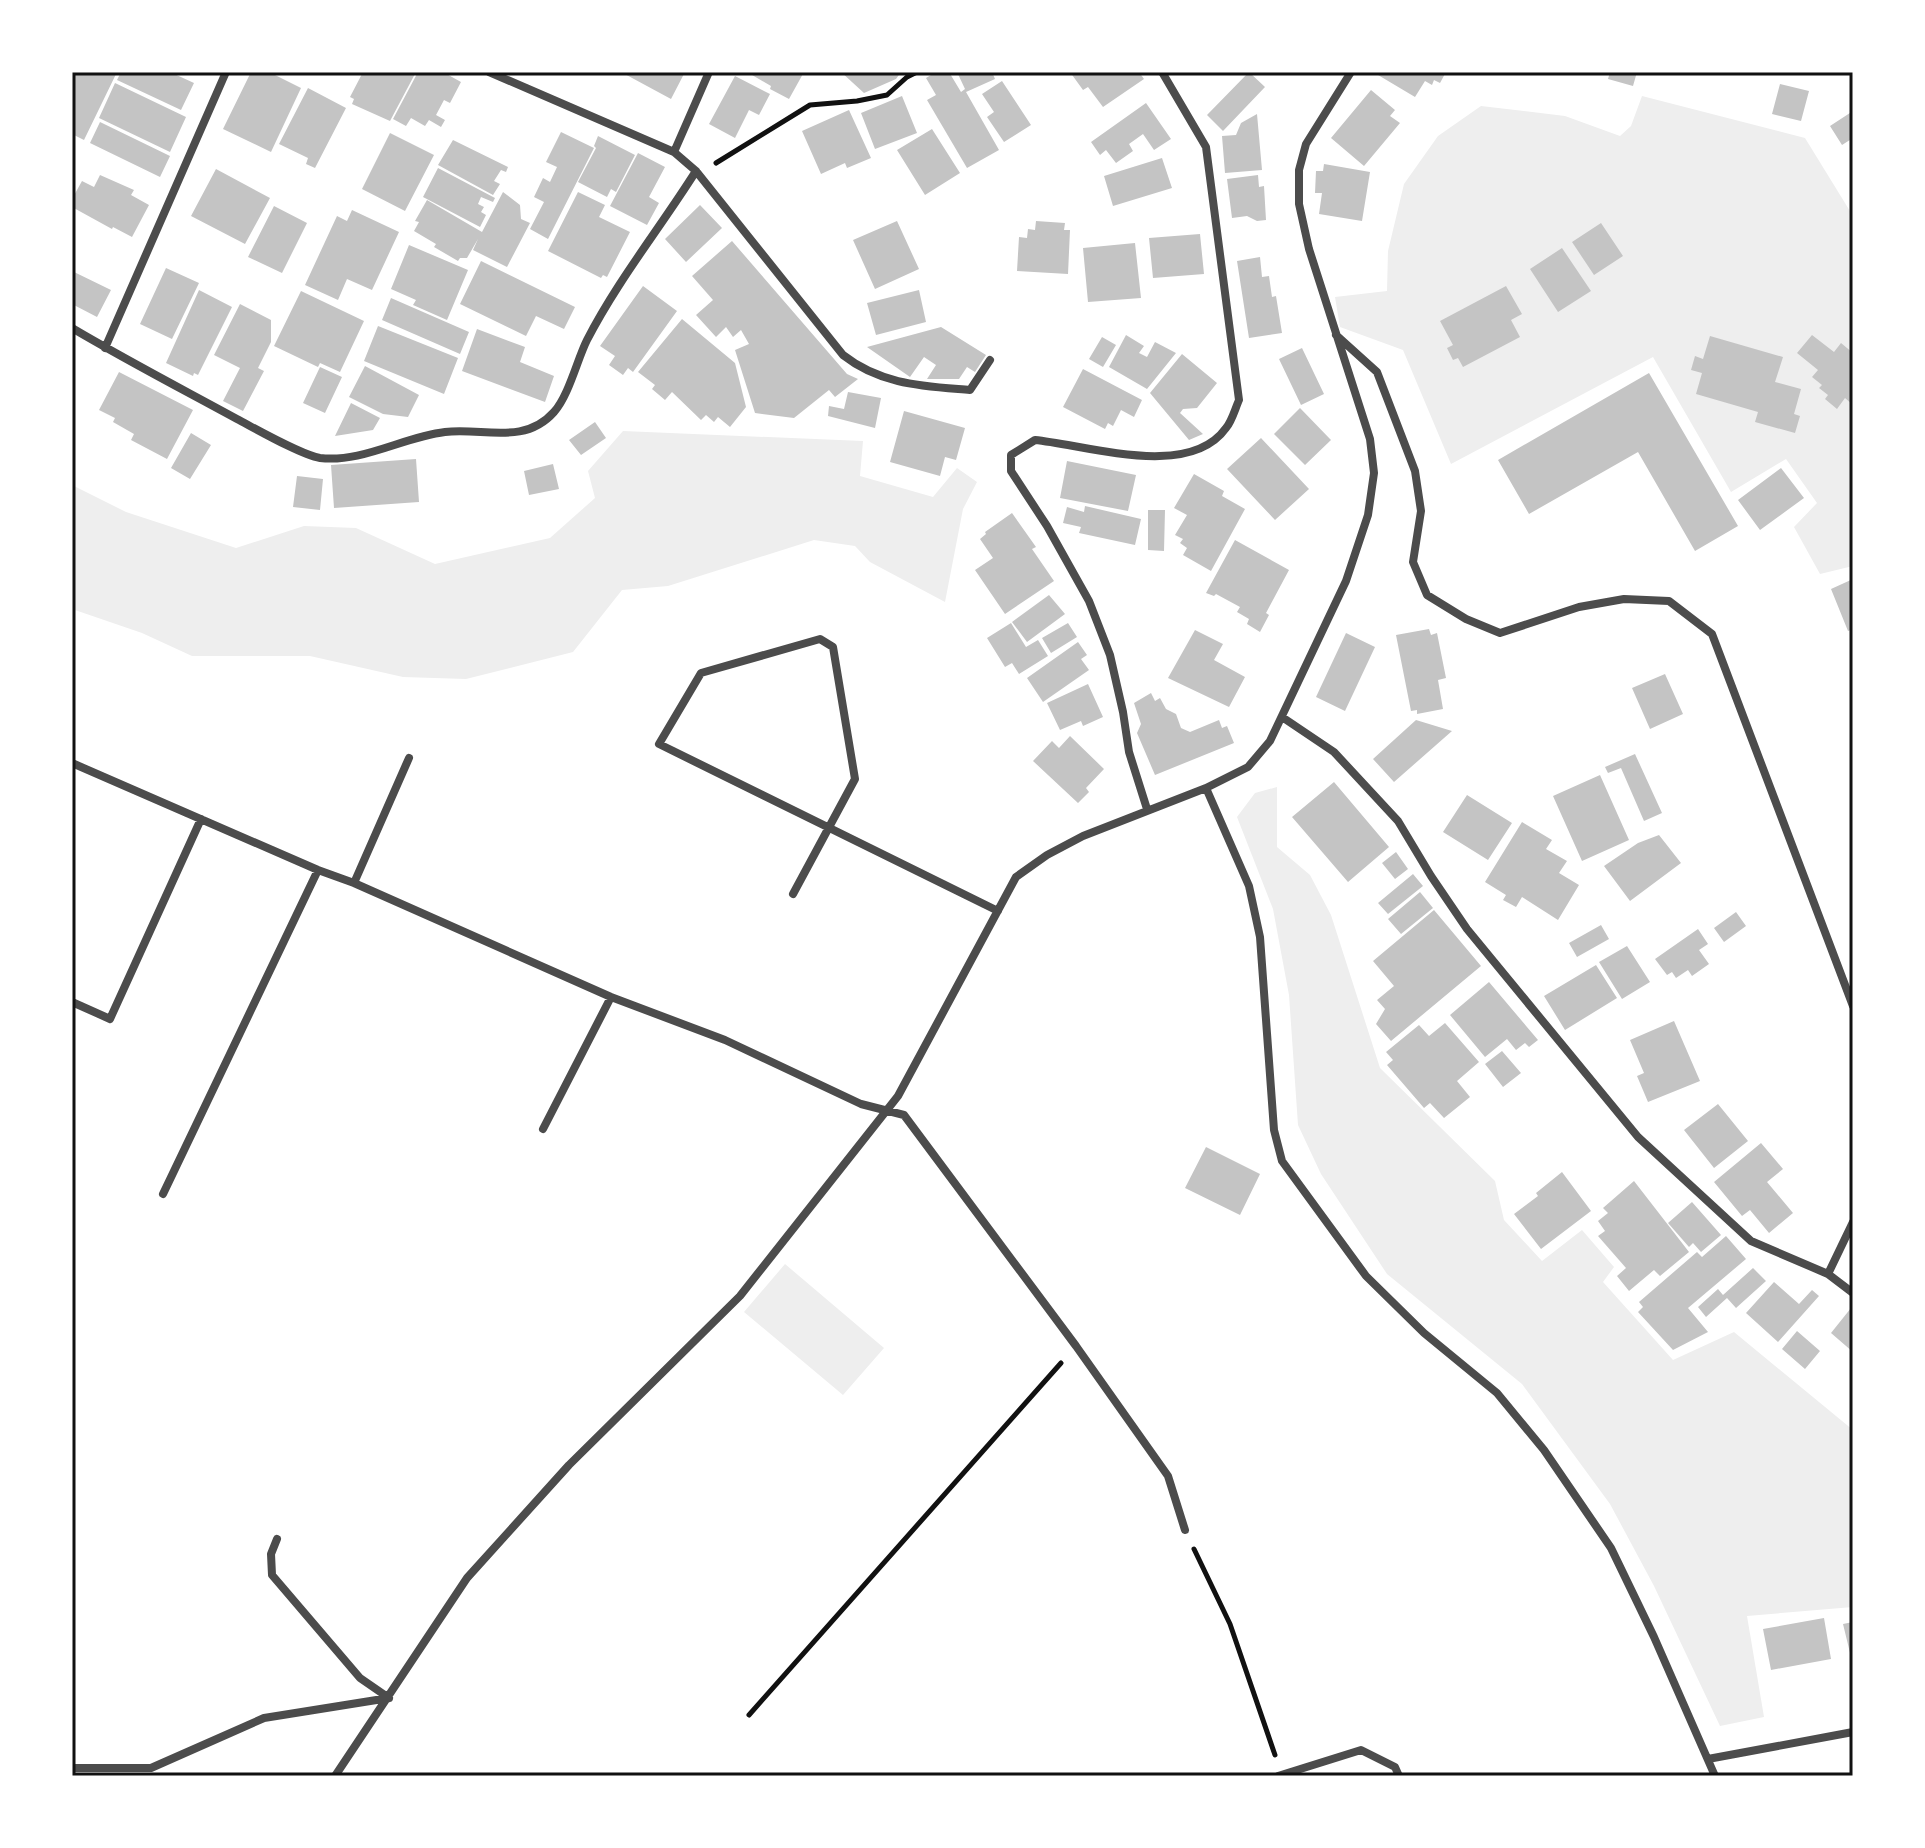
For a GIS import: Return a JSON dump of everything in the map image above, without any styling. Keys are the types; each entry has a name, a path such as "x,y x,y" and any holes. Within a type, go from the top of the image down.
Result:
{"street":[{"path":"105,348 226,72"},
{"path":"489,72 674,152 696,171 843,355 859,368 907,385 970,390 990,360"},
{"path":"674,152 709,72"},
{"path":"1147,809 1129,752 1110,655 1094,614 1047,526 1011,471 1011,455 1035,440 1163,458 1201,449 1226,429 1239,400 1206,147 1162,72"},
{"path":"335,1776 467,1578 569,1465 740,1296 898,1096 1016,877 1047,855 1248,767 1270,741 1346,581 1368,515 1374,473 1370,439 1309,249 1299,204 1299,170 1306,144 1351,72"},
{"path":"72,328 266,435 319,458 356,455 443,432 490,435 519,432 541,422 555,411 587,340 627,272 696,171"},
{"path":"1335,334 1377,372 1415,471 1421,511 1413,562 1427,595 1466,619 1500,633 1579,607 1624,599 1669,601 1712,634 1853,1006"},
{"path":"793,894 829,826 855,779 833,647 820,639 701,673 659,744 829,826 998,911"},
{"path":"1282,717 1334,752 1398,821 1467,929 1638,1137 1751,1241 1828,1274 1853,1293"},
{"path":"354,883 409,758"},
{"path":"72,763 611,997 725,1040 861,1104 904,1115 1076,1346 1168,1476 1185,1530"},
{"path":"1206,788 1249,886 1260,937 1274,1130 1282,1161 1366,1276 1424,1333 1497,1393 1544,1450 1611,1548 1715,1776"},
{"path":"72,1002 110,1019 201,819"},
{"path":"163,1194 318,870"},
{"path":"543,1129 611,997"},
{"path":"1828,1274 1853,1222"},
{"path":"277,1539 271,1554 272,1575 360,1678 389,1698"},
{"path":"72,1768 151,1768 264,1718 389,1698"},
{"path":"1708,1759 1853,1732"},
{"path":"1280,1775 1361,1750 1395,1767 1399,1776"}],"path":[{"path":"696,171 718,162 810,105 887,95 917,72"},
{"path":"749,1715 1076,1346"},
{"path":"1185,1530 1230,1624 1280,1775"}],"shaded area":[{"path":"1642,96 1805,138 1853,216 1853,566 1820,574 1794,527 1817,503 1786,459 1731,492 1653,357 1451,464 1403,350 1340,327 1335,297 1387,291 1388,251 1404,184 1438,136 1481,106 1565,116 1620,136 1631,126"},
{"path":"623,431 863,441 860,476 933,497 957,468 977,482 963,509 945,602 870,562 855,546 814,540 668,586 622,590 573,652 466,679 403,677 310,656 192,656 142,633 72,609 72,485 126,512 236,548 304,526 356,528 435,564 550,538 595,498 588,471"},
{"path":"1277,787 1277,847 1310,875 1331,915 1380,1068 1495,1181 1504,1220 1542,1261 1582,1230 1614,1267 1603,1282 1673,1360 1734,1332 1853,1430 1853,1607 1747,1616 1764,1717 1720,1726 1654,1586 1610,1504 1522,1384 1387,1274 1321,1174 1298,1125 1289,995 1273,909 1237,817 1255,793"},
{"path":"785,1264 884,1348 843,1395 744,1312"}],"building":[{"path":"72,72 117,72 84,140 72,134"},
{"path":"121,72 170,72 194,83 181,110 117,80"},
{"path":"251,72 269,72 301,88 271,152 223,129"},
{"path":"363,72 416,72 390,121 352,104 354,99 350,97"},
{"path":"418,72 443,72 461,82 450,103 444,100 436,115 445,120 441,127 429,120 425,126 411,118 406,126 393,119"},
{"path":"621,72 685,72 671,99"},
{"path":"747,72 804,72 789,99"},
{"path":"841,72 901,72 896,79 864,93"},
{"path":"936,72 949,72 961,92 965,89 957,72 992,72 995,79 966,92 999,150 967,168 927,100 936,95 926,78"},
{"path":"1070,72 1139,72 1144,79 1103,107 1088,87 1083,90"},
{"path":"1249,72 1265,87 1223,131 1207,115"},
{"path":"1373,72 1446,72 1440,83 1434,80 1432,85 1425,81 1415,97"},
{"path":"1610,72 1637,72 1633,86 1608,79"},
{"path":"735,76 770,94 759,115 749,110 735,138 709,124"},
{"path":"1002,81 1031,125 1004,142 987,117 994,112 982,94"},
{"path":"115,83 186,117 170,152 99,118"},
{"path":"1780,84 1809,91 1801,121 1772,114"},
{"path":"308,88 346,108 315,168 306,164 308,158 279,144"},
{"path":"1371,90 1395,110 1390,116 1400,123 1364,166 1331,138"},
{"path":"902,96 917,133 875,149 861,113"},
{"path":"1146,103 1171,139 1154,150 1143,134 1129,144 1133,151 1116,163 1106,150 1100,155 1091,142"},
{"path":"849,110 871,158 847,168 845,163 821,174 802,131"},
{"path":"1853,111 1853,138 1842,145 1830,126"},
{"path":"1257,114 1262,170 1225,173 1222,136 1236,135 1241,123"},
{"path":"100,122 170,156 160,177 90,143"},
{"path":"932,129 960,173 925,195 897,150"},
{"path":"561,132 594,148 548,239 530,229 544,202 534,197 543,178 550,182 557,167 546,162"},
{"path":"390,133 434,155 405,211 362,189"},
{"path":"598,136 635,155 616,192 611,189 607,197 578,182 596,148"},
{"path":"453,140 508,167 506,172 501,170 494,181 500,184 493,195 438,165"},
{"path":"638,153 665,167 649,197 659,203 647,225 610,206"},
{"path":"1162,158 1172,188 1113,206 1104,176"},
{"path":"1324,164 1370,172 1362,221 1319,214 1322,193 1315,193 1316,171 1323,171"},
{"path":"438,168 495,198 493,202 481,197 478,204 484,207 481,212 486,215 480,227 423,197"},
{"path":"216,169 270,198 245,244 191,216"},
{"path":"100,175 134,190 131,195 149,205 132,237 72,207 72,199 82,181 94,187"},
{"path":"1258,175 1259,187 1264,186 1266,220 1257,221 1247,216 1232,218 1227,179"},
{"path":"503,192 520,205 521,219 530,223 507,267 473,250 478,239 467,258 458,261 414,231 419,222 415,221 427,200 482,232"},
{"path":"578,192 605,205 599,217 630,232 607,277 603,275 601,278 548,251"},
{"path":"700,205 722,228 686,262 665,239"},
{"path":"274,206 307,223 282,273 248,257"},
{"path":"352,210 399,232 372,290 347,279 338,300 305,285 337,216 347,221"},
{"path":"897,221 919,269 875,289 853,240"},
{"path":"1036,221 1065,223 1064,230 1070,230 1068,274 1017,271 1019,237 1027,238 1028,229 1035,230"},
{"path":"1601,223 1623,256 1594,275 1572,242"},
{"path":"1200,234 1204,274 1153,278 1149,238"},
{"path":"732,241 847,374 858,379 835,397 829,390 794,418 755,413 735,350 749,344 741,330 733,337 726,327 716,337 696,315 713,300 692,276"},
{"path":"1135,243 1141,298 1088,302 1083,248"},
{"path":"409,245 468,270 447,320 413,305 416,300 391,289"},
{"path":"1562,248 1591,291 1558,312 1530,269"},
{"path":"1260,257 1262,277 1269,276 1272,297 1276,296 1282,333 1249,338 1237,261"},
{"path":"481,261 575,307 564,329 536,316 526,336 460,304"},
{"path":"166,268 199,283 172,339 140,324"},
{"path":"72,271 111,290 97,317 72,304"},
{"path":"643,286 677,311 633,372 628,368 623,375 609,365 615,356 600,346"},
{"path":"1506,286 1522,314 1511,320 1520,337 1463,367 1458,358 1453,360 1447,348 1453,345 1440,321"},
{"path":"199,290 232,307 198,375 194,373 193,376 166,363"},
{"path":"919,290 926,322 876,335 867,303"},
{"path":"301,291 364,321 340,372 320,363 318,367 274,346"},
{"path":"391,298 469,332 460,354 382,320"},
{"path":"240,304 271,320 271,342 258,368 264,371 243,411 223,401 240,368 214,355"},
{"path":"682,319 735,363 746,407 730,427 718,417 714,422 706,415 701,420 672,392 665,400 652,389 655,385 638,372"},
{"path":"378,326 458,358 444,394 364,361"},
{"path":"941,327 986,355 975,372 967,367 959,379 927,379 936,365 924,357 910,377 867,347"},
{"path":"477,329 525,347 520,362 554,376 545,402 462,371"},
{"path":"1126,335 1144,346 1139,353 1147,357 1155,342 1176,353 1147,389 1109,367"},
{"path":"1812,335 1834,352 1841,343 1853,353 1853,405 1845,398 1837,409 1825,399 1828,395 1812,377 1818,370 1797,353"},
{"path":"1710,336 1783,357 1775,382 1801,389 1794,414 1800,416 1795,433 1755,422 1758,412 1696,394 1702,373 1691,370 1695,356 1703,359"},
{"path":"1102,337 1116,345 1103,367 1089,359"},
{"path":"1302,348 1324,394 1301,405 1279,359"},
{"path":"1182,354 1217,383 1197,408 1183,409 1180,413 1203,434 1189,440 1150,393"},
{"path":"365,366 419,395 408,417 383,414 349,397"},
{"path":"320,367 342,377 325,413 303,403"},
{"path":"1083,369 1142,400 1134,417 1121,410 1113,426 1108,423 1105,429 1063,407"},
{"path":"119,372 193,410 167,459 131,440 134,434 113,422 115,418 99,410"},
{"path":"1649,373 1738,526 1695,551 1638,452 1529,514 1498,460"},
{"path":"848,392 881,398 875,428 828,416 829,406 844,409"},
{"path":"351,403 380,418 373,430 335,436"},
{"path":"1300,408 1331,440 1305,465 1274,434"},
{"path":"904,411 965,428 956,460 945,457 940,476 890,462"},
{"path":"595,422 606,438 581,455 569,440"},
{"path":"191,433 211,445 190,479 171,468"},
{"path":"1261,438 1309,489 1275,520 1227,469"},
{"path":"416,459 419,502 334,508 331,465"},
{"path":"1067,461 1136,475 1128,511 1060,498"},
{"path":"553,464 559,489 529,495 524,471"},
{"path":"1781,468 1804,498 1760,530 1738,500"},
{"path":"1194,474 1224,491 1222,496 1245,509 1211,571 1183,555 1187,548 1180,543 1183,539 1175,535 1187,515 1174,508"},
{"path":"297,476 323,479 320,510 293,507"},
{"path":"1085,506 1141,519 1135,545 1079,533 1081,527 1063,523 1067,507 1084,512"},
{"path":"1148,510 1165,510 1164,551 1148,550"},
{"path":"1012,513 1036,547 1032,549 1054,581 1005,614 975,570 993,558 980,539"},
{"path":"1235,540 1289,570 1266,613 1269,615 1260,632 1247,624 1249,619 1237,612 1240,607 1216,594 1206,593"},
{"path":"1853,579 1853,629 1848,631 1831,589"},
{"path":"1049,595 1065,614 1027,642 1012,622"},
{"path":"1011,623 1026,647 1038,640 1048,656 1019,674 1012,663 1005,667 987,638"},
{"path":"1068,623 1077,637 1051,653 1042,638"},
{"path":"1429,629 1431,635 1437,633 1446,678 1438,680 1443,709 1417,714 1417,710 1411,711 1396,635"},
{"path":"1195,630 1223,644 1214,660 1245,677 1229,707 1168,678"},
{"path":"1346,633 1375,647 1345,711 1316,697"},
{"path":"1078,642 1087,655 1081,659 1089,670 1043,702 1027,678"},
{"path":"1665,674 1683,714 1650,729 1632,688"},
{"path":"1088,684 1103,717 1083,726 1081,721 1060,730 1047,703"},
{"path":"1151,693 1155,701 1160,698 1166,709 1176,714 1181,728 1190,732 1219,720 1222,728 1227,726 1234,743 1155,775 1137,733 1141,724 1134,703"},
{"path":"1416,720 1452,731 1394,782 1373,759"},
{"path":"1070,736 1104,769 1086,788 1089,792 1078,803 1033,761 1052,741 1059,748"},
{"path":"1635,754 1662,813 1644,821 1621,768 1608,773 1605,767"},
{"path":"1600,775 1629,840 1582,861 1553,796"},
{"path":"1334,782 1389,847 1348,882 1292,817"},
{"path":"1467,795 1512,823 1488,860 1443,832"},
{"path":"1522,822 1552,840 1546,849 1567,861 1559,873 1579,885 1558,920 1522,897 1516,907 1503,900 1506,895 1485,882"},
{"path":"1659,835 1681,863 1630,901 1604,866 1638,843"},
{"path":"1396,852 1408,869 1395,879 1382,863"},
{"path":"1413,874 1423,886 1388,914 1378,903"},
{"path":"1420,892 1433,908 1401,934 1388,919"},
{"path":"1434,910 1481,966 1391,1041 1376,1024 1385,1009 1377,1000 1394,986 1373,961"},
{"path":"1736,912 1746,926 1724,942 1714,928"},
{"path":"1601,925 1609,939 1577,957 1569,943"},
{"path":"1698,929 1708,944 1699,950 1709,964 1692,976 1688,970 1676,978 1672,972 1667,975 1655,959"},
{"path":"1627,946 1650,982 1622,999 1599,962"},
{"path":"1596,965 1617,998 1565,1030 1544,996"},
{"path":"1489,982 1538,1040 1529,1047 1525,1043 1516,1050 1507,1039 1485,1057 1450,1015"},
{"path":"1674,1021 1700,1081 1648,1102 1637,1076 1644,1073 1630,1040"},
{"path":"1445,1023 1479,1062 1457,1081 1470,1097 1444,1118 1430,1103 1424,1108 1387,1065 1393,1060 1386,1052 1419,1025 1429,1036"},
{"path":"1502,1051 1521,1073 1503,1087 1485,1064"},
{"path":"1718,1104 1748,1141 1714,1168 1684,1130"},
{"path":"1761,1143 1783,1169 1767,1182 1793,1213 1769,1233 1750,1210 1742,1216 1714,1182"},
{"path":"1206,1147 1260,1174 1240,1215 1185,1188"},
{"path":"1562,1172 1591,1211 1541,1249 1514,1214"},
{"path":"1634,1181 1689,1252 1660,1276 1654,1270 1629,1291 1617,1276 1626,1268 1598,1236 1605,1231 1598,1221 1608,1213 1603,1208"},
{"path":"1692,1202 1721,1235 1701,1252 1693,1243 1689,1247 1668,1223"},
{"path":"1726,1236 1746,1259 1688,1308 1708,1332 1673,1350 1638,1312 1643,1307 1639,1302 1697,1252 1702,1257"},
{"path":"1753,1268 1766,1281 1736,1308 1727,1298 1706,1317 1698,1307 1718,1289 1723,1295"},
{"path":"1774,1282 1799,1304 1812,1290 1819,1296 1778,1342 1746,1313"},
{"path":"1851,1308 1853,1310 1853,1352 1831,1333"},
{"path":"1797,1331 1820,1351 1805,1369 1782,1349"},
{"path":"1824,1618 1831,1659 1771,1670 1763,1629"},
{"path":"1853,1622 1853,1661 1852,1661 1843,1624"}]}
